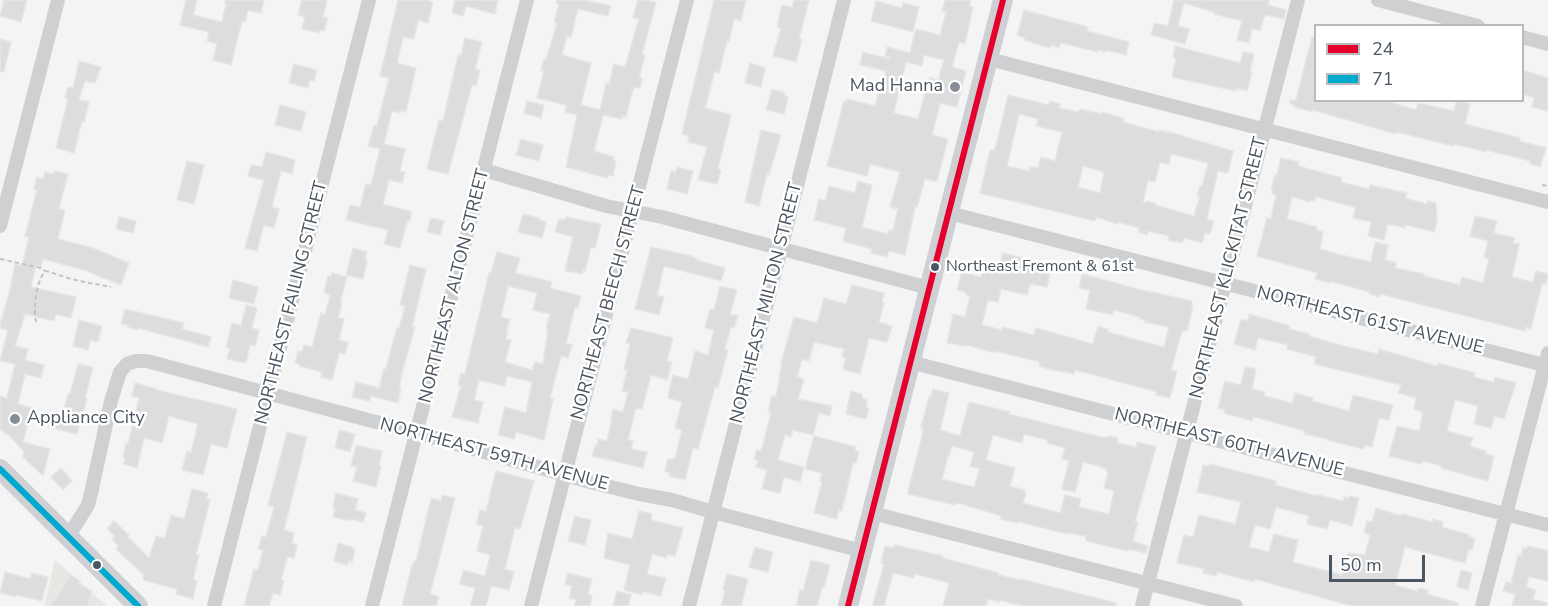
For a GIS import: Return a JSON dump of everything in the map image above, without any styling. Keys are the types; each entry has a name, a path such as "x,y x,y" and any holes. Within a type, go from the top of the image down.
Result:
{"main road":[{"path":"848,606 1003,0"},
{"path":"0,469 138,606"}],"street":[{"path":"0,226 58,0"},
{"name":"NORTHEAST FAILING STREET","path":"214,606 369,0"},
{"name":"NORTHEAST ALTON STREET","path":"372,606 527,0"},
{"name":"NORTHEAST BEECH STREET","path":"531,606 687,0"},
{"name":"NORTHEAST MILTON STREET","path":"688,606 844,0"},
{"name":"NORTHEAST KLICKITAT STREET","path":"1142,606 1298,0"},
{"path":"1378,0 1470,24"},
{"path":"1524,38 1548,44"},
{"path":"988,59 1548,202"},
{"path":"484,170 606,206 662,218 929,288"},
{"name":"NORTHEAST 61ST AVENUE","path":"949,213 1225,284 1547,362"},
{"name":"NORTHEAST 59TH AVENUE","path":"68,537 88,505 111,401 120,372 126,364 147,361 627,492 681,502 862,551"},
{"name":"NORTHEAST 60TH AVENUE","path":"910,362 1548,525"},
{"path":"1482,606 1547,362"},
{"path":"872,513 1236,606"}],"path":[{"path":"1542,184 1548,186"},
{"path":"0,259 41,268 81,282 111,287"},
{"path":"36,322 34,315 37,296 45,271"}],"shaded area":[{"path":"55,560 107,606 44,606"}],"building":[{"path":"4,0 27,0 21,22 0,16"},
{"path":"186,0 197,0 193,15 222,22 225,0 264,0 261,13 248,10 245,22 242,21 231,65 213,60 217,44 207,41 209,32 180,25"},
{"path":"302,0 327,0 323,17 328,18 324,31 320,30 319,33 302,29 305,17 298,15"},
{"path":"398,0 430,0 433,2 428,23 418,20 414,39 403,37 397,63 416,68 406,112 392,111 384,144 405,149 400,171 405,172 402,183 389,180 383,204 412,212 409,222 407,221 400,248 384,244 388,230 346,220 350,205 360,207 366,184 371,185 380,149 368,146 374,125 377,126 389,78 380,76"},
{"path":"455,0 498,0 495,14 466,6 463,16 452,13"},
{"path":"557,0 585,0 611,6 608,16 578,9 571,37 567,36 562,55 591,63 581,105 600,110 606,83 609,84 614,64 625,67 639,19 633,18 638,0 656,2 642,55 645,56 639,78 642,78 640,88 633,89 626,117 622,116 622,119 603,115 594,151 614,157 613,160 616,161 613,176 608,175 607,178 566,167 577,115 565,112 566,105 537,98 544,71 541,71 544,59 546,60 557,23 554,22 559,4 556,3"},
{"path":"714,0 746,0 741,21 734,19 719,73 715,71 705,108 731,115 718,169 721,170 717,184 698,180 707,147 688,142 689,136 682,134"},
{"path":"794,0 809,0 796,62 773,56 781,28 777,27 782,5 792,7"},
{"path":"945,0 971,0 969,6 973,7 965,44 959,42 952,67 966,71 957,107 940,103 932,135 948,139 937,182 925,179 917,207 915,207 905,255 889,251 887,257 871,253 872,249 843,241 846,228 814,220 819,199 825,201 829,186 855,193 858,181 872,185 862,227 888,234 889,230 893,231 898,209 890,207 900,172 870,164 867,176 827,166 844,101 847,102 847,99 875,106 886,71 860,65 863,52 889,59 885,56 887,47 910,53 916,29 940,35 946,12 942,11","holes":["924,55 944,60 938,80 929,78 918,119 894,113 906,62 922,66"]},
{"path":"1174,0 1269,0 1268,5 1286,10 1284,19 1265,15 1260,31 1252,29 1249,43 1237,40 1242,21 1184,3 1178,26 1189,29 1185,44 1151,35 1154,23 1168,26"},
{"path":"876,1 902,8 903,3 919,7 913,32 871,21"},
{"path":"1024,10 1088,27 1087,31 1129,42 1126,55 1107,50 1106,52 1097,50 1097,52 1061,43 1059,48 1051,45 1050,48 1024,40 1025,38 1017,35"},
{"path":"1312,37 1314,38 1314,102 1390,102 1416,110 1418,103 1454,111 1456,102 1461,102 1470,104 1465,124 1520,138 1520,141 1546,148 1540,167 1530,164 1530,161 1486,150 1486,152 1454,144 1453,146 1397,132 1396,134 1313,110 1313,112 1294,107 1295,105 1290,104 1290,100 1296,100"},
{"path":"465,38 482,42 475,69 480,70 476,86 472,85 448,174 427,169 439,120 443,121 458,55 461,56"},
{"path":"0,39 11,42 4,72 0,71"},
{"path":"1175,46 1240,63 1243,52 1254,54 1247,91 1236,88 1236,91 1172,77 1176,58 1173,57"},
{"path":"79,61 101,67 95,83 85,81 79,99 89,102 74,153 56,148 68,99 65,98 68,87 73,88"},
{"path":"750,63 765,68 761,87 745,83"},
{"path":"294,64 317,70 314,81 310,80 308,88 289,83"},
{"path":"1524,71 1548,78 1548,111 1532,107 1534,98 1524,95"},
{"path":"772,89 785,93 784,96 788,97 784,114 766,110"},
{"path":"1008,95 1049,105 1050,101 1060,104 1059,108 1079,112 1080,109 1102,114 1103,112 1124,119 1123,122 1159,132 1159,130 1176,134 1233,151 1228,173 1218,171 1207,218 1214,221 1210,234 1205,233 1202,243 1184,238 1182,243 1168,240 1169,236 1148,231 1147,235 1138,232 1139,228 1118,222 1117,224 1096,217 1095,221 980,193 990,150 994,151","holes":["1019,114 1038,119 1036,126 1062,132 1055,161 1041,157 1038,168 1030,167 1029,171 1007,166","1171,154 1208,163 1197,196 1200,196 1194,216 1155,205 1155,203 1143,202 1148,180 1155,182 1160,162 1169,164","1083,166 1104,172 1100,193 1078,187"]},
{"path":"527,101 544,105 541,118 524,113"},
{"path":"280,105 306,112 301,131 275,125"},
{"path":"761,130 781,135 769,175 767,174 759,206 745,202"},
{"path":"521,139 543,145 539,161 516,155"},
{"path":"266,152 295,160 292,174 281,171 272,207 279,209 274,228 264,225 257,251 245,248 264,180 248,176 251,165 262,167"},
{"path":"1281,158 1299,162 1298,166 1342,178 1341,182 1369,189 1370,185 1407,193 1405,198 1427,204 1428,201 1436,203 1437,222 1434,232 1406,225 1405,228 1388,224 1384,240 1368,236 1371,222 1353,218 1356,207 1316,197 1315,201 1310,200 1310,202 1292,197 1287,219 1317,227 1316,230 1323,232 1320,249 1337,254 1371,262 1375,242 1388,245 1385,260 1396,263 1395,268 1460,285 1462,277 1483,283 1489,259 1484,257 1488,241 1470,236 1475,216 1497,221 1494,233 1515,238 1513,243 1519,244 1512,277 1533,282 1536,271 1548,274 1546,284 1542,284 1531,329 1526,327 1525,331 1380,294 1380,297 1330,281 1330,283 1315,279 1317,273 1257,256 1267,218 1271,219 1276,195 1272,194 1273,189 1271,189"},
{"path":"187,161 204,165 194,204 177,200"},
{"path":"677,167 693,171 687,194 667,189 671,171 676,172"},
{"path":"54,171 68,174 59,209 65,210 58,239 93,248 129,263 121,285 84,270 43,259 41,266 36,265 31,287 76,297 71,318 56,314 54,321 25,314 15,346 28,349 25,360 44,365 41,378 25,374 18,404 32,408 23,442 50,449 43,476 23,457 24,452 9,435 0,430 0,396 7,398 15,364 0,361 8,330 0,328 0,325 15,264 22,266 29,237 25,236 37,190 34,189 37,177 43,179 45,172 53,174"},
{"path":"523,214 546,222 542,238 518,232"},
{"path":"119,217 136,221 133,233 116,229"},
{"path":"566,217 601,224 595,248 591,247 585,271 583,270 582,274 565,271 573,237 555,232 559,219 565,220"},
{"path":"431,218 444,221 440,235 427,232"},
{"path":"651,247 691,256 696,260 725,268 721,281 664,266 657,295 664,297 659,315 635,309"},
{"path":"353,248 367,252 363,279 346,275"},
{"path":"497,252 520,258 515,273 552,282 550,288 581,296 578,308 575,307 566,343 572,345 568,358 561,356 550,398 553,399 544,440 516,432 514,439 498,435 505,407 526,413 532,382 507,376 505,386 479,380 474,400 483,402 478,423 452,417 461,386 458,385 461,373 465,374 489,273 491,273","holes":["508,286 537,293 533,310 550,314 546,329 548,329 543,364 535,362 532,370 505,362 511,340 506,339 510,319 501,317"]},
{"path":"1003,253 1046,264 1044,268 1051,270 1047,287 1030,284 1027,295 1001,289 998,302 988,300 982,325 1002,330 1003,327 1034,335 1036,328 1093,344 1098,326 1109,330 1108,332 1164,347 1169,327 1144,322 1145,320 1140,317 1114,310 1113,315 1086,309 1090,290 1079,288 1082,274 1192,301 1193,306 1187,331 1182,331 1171,370 1177,371 1170,398 1156,395 1157,392 1075,370 1074,374 1056,371 1039,366 1040,362 996,351 996,353 966,345 947,343 953,314 965,317 970,296 966,295 966,292 957,290 962,272 981,277 984,262 999,266"},
{"path":"410,265 426,269 412,327 415,327 399,387 401,388 398,403 371,396 369,401 352,397 356,382 379,388 405,306 400,305"},
{"path":"332,273 347,277 338,318 344,319 339,340 348,342 345,354 339,353 332,380 321,377 322,372 295,363 298,351 302,352 304,345 312,347 321,313 325,315 330,295 324,293 328,276 331,277"},
{"path":"233,280 258,287 254,304 229,298"},
{"path":"852,285 884,293 879,322 892,326 887,342 869,338 860,374 843,369 846,358 842,357 844,349 814,342 809,361 802,359 797,377 804,379 798,399 832,406 830,416 819,413 813,435 793,430 791,437 785,435 778,460 804,467 800,482 784,477 780,493 762,489 767,470 756,467 758,461 754,459 757,450 760,451 762,448 771,413 768,412 772,396 776,397 781,363 794,317 817,323 824,298 846,304"},
{"path":"720,286 737,290 730,314 738,316 734,328 731,327 725,349 728,350 718,388 715,387 698,449 693,448 685,480 669,476 670,473 665,471 668,459 675,458 682,430 675,428 682,402 668,398 673,375 688,379 695,351 708,355 714,330 705,328 710,309 714,310"},
{"path":"246,305 257,308 252,328 259,330 255,346 250,345 246,363 227,359 230,348 226,347 232,323 241,326"},
{"path":"125,309 184,323 182,329 211,337 208,347 127,327 128,325 121,324"},
{"path":"1249,314 1290,326 1289,329 1343,346 1378,354 1379,349 1437,366 1438,363 1475,373 1474,377 1494,382 1495,377 1516,383 1504,419 1495,416 1491,428 1474,424 1478,406 1455,400 1447,431 1473,438 1470,446 1494,456 1488,481 1423,461 1421,464 1389,456 1397,426 1419,431 1423,412 1414,409 1416,398 1398,393 1401,385 1314,364 1316,357 1287,349 1288,345 1258,338 1255,350 1234,344 1241,319 1248,321"},
{"path":"79,320 102,326 98,342 90,340 88,350 73,346"},
{"path":"631,328 673,338 667,361 672,362 667,380 651,375 642,409 636,408 628,440 633,441 631,449 647,452 643,468 592,456 598,439 607,441 613,409 623,412 628,392 622,391 630,344 626,343"},
{"path":"78,364 93,367 77,434 48,427 52,411 63,413"},
{"path":"1245,367 1256,369 1252,389 1265,392 1264,396 1292,403 1295,393 1313,398 1312,401 1349,411 1353,395 1393,405 1389,420 1379,418 1372,447 1365,445 1364,449 1304,434 1305,431 1273,422 1253,417 1252,421 1224,413 1225,410 1218,408 1225,381 1241,385"},
{"path":"135,383 237,409 227,448 211,444 203,475 182,470 187,451 191,452 198,424 169,416 162,443 144,438 137,468 124,464 126,443 128,444 139,398 132,396"},
{"path":"933,389 949,393 940,430 960,436 969,402 1088,434 1118,438 1117,443 1136,447 1137,442 1156,447 1135,522 1138,522 1133,541 1148,546 1146,553 1086,541 1086,536 1000,519 1001,516 962,504 956,503 955,505 908,494 922,436 923,428 921,427 929,397","holes":["1024,434 1065,448 1062,459 1069,461 1062,489 1075,492 1083,462 1107,469 1104,488 1114,491 1109,514 1079,507 1081,499 1065,495 1060,513 1023,503 1025,490 1010,486 1015,468 986,460 993,435 1022,443","952,446 974,452 970,466 980,469 974,487 942,479"]},
{"path":"851,391 862,394 862,398 867,400 866,407 869,408 866,419 846,414"},
{"path":"339,430 355,434 350,452 335,448"},
{"path":"287,432 307,437 284,530 294,533 292,543 297,545 294,558 287,557 280,595 273,593 269,606 244,606 254,569 258,570 263,550 258,549 262,536 266,537 274,507 268,505"},
{"path":"814,436 856,447 855,451 859,452 856,463 853,463 842,511 839,510 836,519 814,513 822,473 805,469"},
{"path":"356,445 382,451 376,487 353,481 357,467 351,466"},
{"path":"1209,464 1276,481 1275,485 1318,496 1343,501 1344,497 1359,498 1352,526 1330,520 1327,529 1307,524 1309,516 1276,507 1270,529 1255,525 1249,547 1269,552 1274,534 1298,540 1293,562 1342,575 1348,553 1365,555 1370,535 1364,533 1367,521 1372,522 1376,508 1401,516 1402,514 1433,522 1433,519 1443,522 1442,527 1470,535 1469,537 1475,539 1465,563 1405,547 1395,585 1417,591 1418,588 1428,590 1427,594 1458,603 1458,606 1352,606 1255,579 1254,582 1217,572 1216,576 1203,573 1204,569 1177,563 1184,535 1193,537 1199,515 1235,524 1241,502 1197,492 1203,465 1209,466"},
{"path":"61,468 72,481 63,490 51,477"},
{"path":"496,471 534,481 520,529 515,527 505,569 514,572 509,590 491,586 486,606 470,606 475,588 460,584 463,570 485,576 490,555 477,551 483,526 476,524 480,510 486,511"},
{"path":"192,489 208,493 206,499 210,500 196,555 199,555 193,580 197,581 193,599 176,594 177,589 143,580 144,575 116,549 118,546 112,539 115,536 107,529 114,521 149,558 156,536 165,538 171,515 184,519"},
{"path":"336,493 358,499 355,510 366,513 363,522 333,517"},
{"path":"442,495 455,498 430,594 439,597 436,606 402,606 412,565 414,561 416,562 431,498 441,501"},
{"path":"639,511 652,514 651,520 683,528 675,556 667,554 666,558 652,554 647,574 666,578 661,596 643,592 642,595 624,590 630,565 604,558 608,533 632,539"},
{"path":"575,516 591,520 585,545 568,541"},
{"path":"338,543 355,549 352,562 348,561 347,565 334,561"},
{"path":"895,545 943,556 943,558 999,573 998,575 1116,603 1116,606 1023,606 988,599 986,606 943,606 949,583 915,574 914,578 893,573 884,606 874,606 884,564 881,563 885,546 894,548"},
{"path":"1528,546 1548,551 1548,581 1529,577 1526,587 1536,590 1533,599 1548,603 1547,606 1512,606 1515,594 1503,591 1506,582 1511,583 1518,555 1521,556 1523,548"},
{"path":"755,547 773,552 768,572 749,567"},
{"path":"811,560 830,565 824,587 822,587 817,606 796,606 800,590 803,591"},
{"path":"1461,570 1472,573 1468,590 1457,587"},
{"path":"5,572 30,579 32,573 48,577 42,601 0,593"},
{"path":"568,573 592,579 588,594 592,595 590,606 574,606 576,600 569,598 572,586 565,584"},
{"path":"727,574 748,579 741,606 721,606"},
{"path":"71,575 80,581 78,583 92,591 88,606 50,606"},
{"path":"617,591 631,595 628,606 613,606"}],"transit line":[{"name":"24","path":"848,606 1003,0"},
{"name":"71","path":"0,469 138,606"}],"place":[{"name":"Mad Hanna","path":"955,87"},
{"name":"Northeast Fremont & 61st","path":"935,267"},
{"name":"Appliance City","path":"15,419"}]}
